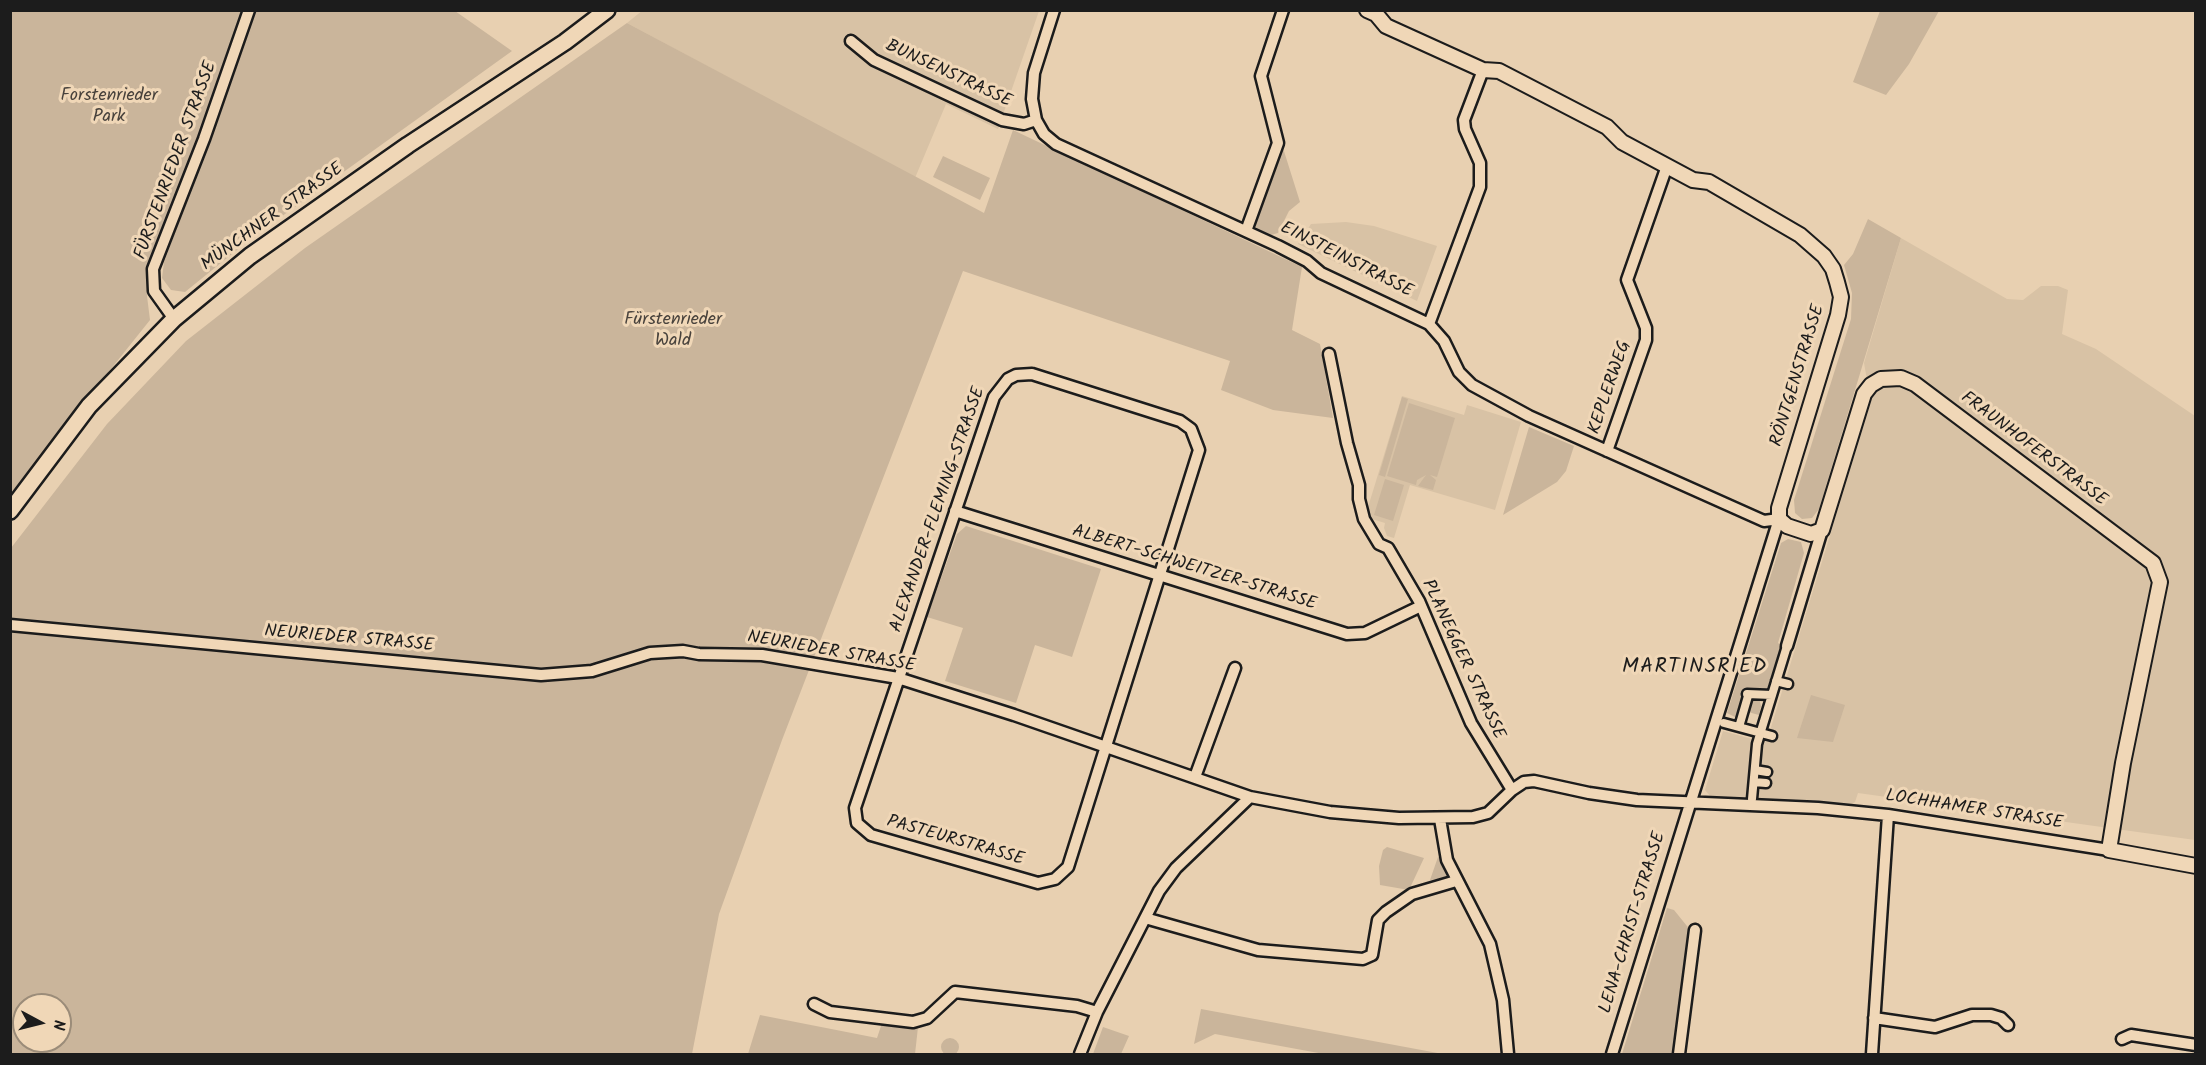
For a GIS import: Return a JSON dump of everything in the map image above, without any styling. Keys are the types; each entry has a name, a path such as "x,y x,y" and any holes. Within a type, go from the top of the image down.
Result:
{"main road":[{"name":"MÜNCHNER STRASSE","path":"10,511 89,406 174,319 250,256 408,145 565,42 607,10"}],"street":[{"name":"FÜRSTENRIEDER STRASSE","path":"174,319 153,291 153,269 204,139 249,10"},
{"path":"1036,120 1032,99 1034,73 1054,10"},
{"path":"1246,231 1278,143 1261,76 1283,10"},
{"name":"RÖNTGENSTRASSE","path":"1367,10 1376,14 1386,26 1483,70 1499,71 1599,123 1622,142 1693,180 1709,182 1800,235 1833,268 1841,297 1839,315 1782,495 1779,519 1689,802"},
{"name":"BUNSENSTRASSE","path":"851,41 874,60 1002,120 1024,124 1036,120"},
{"path":"1429,324 1480,187 1480,163 1465,129 1464,120 1483,70"},
{"name":"EINSTEINSTRASSE","path":"1036,120 1044,134 1056,144 1246,231 1307,261 1322,273 1429,324 1444,341 1459,372 1472,385 1529,416 1764,521 1779,519 1799,532 1811,534 1822,530"},
{"name":"KEPLERWEG","path":"1607,451 1646,340 1646,328 1627,280 1667,166"},
{"name":"PLANEGGER STRASSE","path":"1329,354 1347,443 1359,485 1359,499 1364,519 1379,544 1388,548 1421,606 1471,723 1512,790"},
{"name":"ALEXANDER-FLEMING-STRASSE","path":"898,678 991,407 1001,385 1016,375 1032,374 1180,421 1195,435 1199,450 1160,575"},
{"name":"FRAUNHOFERSTRASSE","path":"1786,646 1864,394 1871,385 1881,379 1901,378 1915,384 2153,563 2158,570 2160,582 2123,763 2109,850"},
{"name":"ALBERT-SCHWEITZER-STRASSE","path":"955,511 1347,634 1365,633 1421,606"},
{"name":"PASTEURSTRASSE","path":"898,678 855,808 857,823 871,835 1038,883 1055,879 1068,867 1160,575"},
{"name":"NEURIEDER STRASSE","path":"10,625 541,675 592,671 650,653 683,651 699,654 762,655 898,678 1250,797 1340,813 1440,819 1488,813 1512,790"},
{"path":"1512,790 1524,782 1534,781 1610,797 1689,802 1749,802 1761,732 1778,665 1786,646"},
{"path":"1194,777 1235,668"},
{"path":"1739,727 1747,695 1788,684"},
{"path":"1724,723 1772,736"},
{"path":"1755,770 1767,772"},
{"path":"1754,782 1766,783"},
{"path":"1080,1054 1097,1012 1145,918 1176,868 1250,797"},
{"name":"LENA-CHRIST-STRASSE","path":"1612,1054 1689,802"},
{"name":"LOCHHAMER STRASSE","path":"1749,802 1888,815 2196,866"},
{"path":"1872,1054 1888,815"},
{"path":"1440,819 1447,860 1490,944 1503,1000 1508,1054"},
{"path":"1145,918 1258,950 1363,959 1372,955 1378,920 1412,894 1456,881"},
{"path":"1679,1054 1695,930"},
{"path":"814,1004 830,1012 920,1022 955,992 1077,1006 1097,1012"},
{"path":"1874,1018 1935,1027 1972,1015 1991,1015 2001,1018 2008,1025"},
{"path":"2122,1040 2132,1035 2196,1045"}],"shaded area":[{"path":"643,10 1039,11 998,129 946,104 915,178 627,23"},
{"path":"1346,222 1374,226 1437,246 1417,301 1298,244 1311,224"},
{"path":"1901,238 2007,299 2023,300 2041,286 2058,286 2068,290 2062,334 2096,349 2195,416 2195,840 1858,793 1855,802 1849,806 1710,796 1705,790 1723,731 1752,739 1768,737 1871,402 1864,363"},
{"path":"1402,396 1464,415 1467,405 1521,422 1495,510 1410,485 1394,538 1387,536 1385,523 1365,517"}],"green space":[{"name":"Forstenrieder Park","path":"11,11 243,11 199,143 148,269 147,296 150,320 11,494"},
{"name":"Forstenrieder Park","path":"252,11 455,11 512,51 253,237 185,292 171,290 162,278 164,262 197,174"},
{"path":"1880,11 1939,11 1909,64 1886,95 1853,82"},
{"name":"Fürstenrieder Wald","path":"627,23 984,213 1013,130 1302,267 1292,330 1320,344 1333,418 1273,410 1221,390 1230,361 963,271 782,740 719,914 692,1054 11,1054 11,548 107,424 186,341 305,248"},
{"path":"1283,148 1300,202 1289,211 1278,233 1271,235 1257,229 1254,222 1279,152"},
{"path":"943,156 990,178 980,200 933,177"},
{"path":"1868,219 1901,238 1819,509 1812,518 1802,519 1795,513 1794,500 1851,319 1852,293 1844,265 1853,254"},
{"path":"1402,397 1408,399 1385,477 1379,475"},
{"path":"1409,403 1455,418 1437,477 1430,475 1436,480 1433,490 1418,486 1426,475 1417,480 1416,485 1387,476"},
{"path":"1529,427 1574,446 1566,471 1557,482 1503,515"},
{"path":"1385,479 1404,485 1393,521 1374,515"},
{"path":"966,526 1101,569 1072,657 1035,645 1016,703 945,681 963,628 927,617 957,534"},
{"path":"1788,539 1801,542 1804,553 1778,643 1781,645 1766,693 1747,694 1739,718 1735,717 1727,713 1781,543"},
{"path":"1811,695 1845,705 1833,742 1797,738"},
{"path":"1759,697 1761,706 1759,715 1748,712 1749,698"},
{"path":"1387,847 1424,858 1409,890 1380,885 1379,866 1383,850"},
{"path":"1438,857 1442,858 1449,878 1430,880"},
{"path":"1667,908 1674,910 1691,931 1674,1054 1622,1054"},
{"path":"1201,1009 1443,1054 1324,1054 1215,1034 1194,1044"},
{"path":"760,1015 877,1038 882,1023 918,1027 915,1054 748,1054"},
{"path":"1103,1027 1129,1036 1121,1054 1093,1054"},
{"path":"946,1038 954,1038 959,1043 957,1054 946,1056 941,1051 941,1043"}],"district":[{"name":"MARTINSRIED","path":"1695,668"}]}
